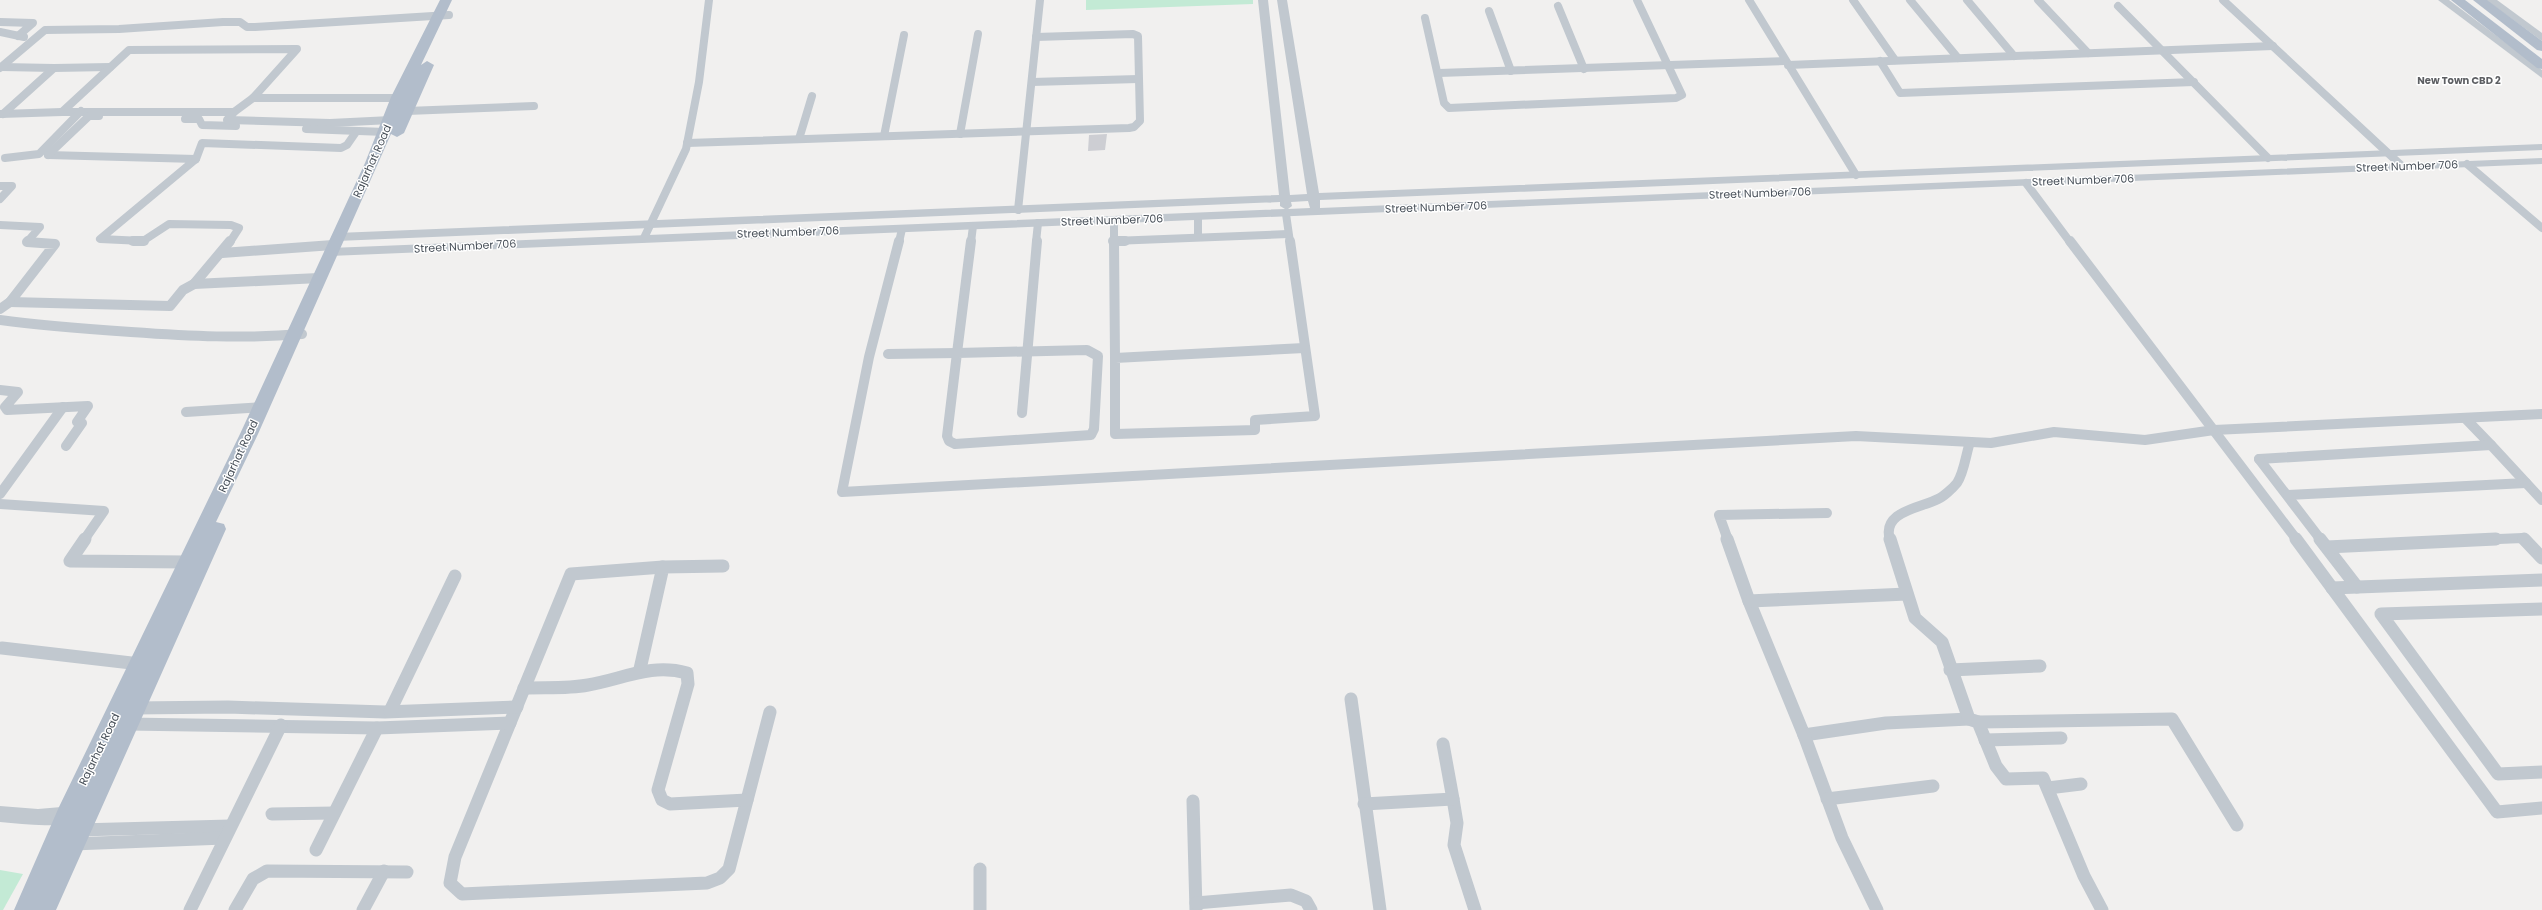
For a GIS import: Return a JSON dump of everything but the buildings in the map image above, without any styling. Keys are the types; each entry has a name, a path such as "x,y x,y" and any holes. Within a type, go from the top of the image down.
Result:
{"main road":[{"path":"2457,0 2542,65"},
{"path":"2479,0 2542,47"},
{"name":"Rajarhat Road","path":"26,910 67,814 262,406 298,335 319,278 338,244 406,103 447,7"},
{"name":"Rajarhat Road","path":"44,910 86,812 235,490 298,335 388,126 406,103"}],"street":[{"path":"644,238 687,143 699,82 709,0"},
{"path":"1018,210 1040,0"},
{"path":"1114,220 1115,434 1255,430 1255,420 1315,416 1288,234 1286,198 1263,0"},
{"path":"1282,0 1316,212"},
{"path":"1425,18 1440,73 1444,103 1449,108 1676,98 1682,95 1670,66 1637,0"},
{"path":"1749,0 1856,175"},
{"path":"1853,0 1895,60"},
{"path":"1910,0 1958,58"},
{"path":"1967,0 2014,56"},
{"path":"2038,0 2088,53"},
{"path":"2223,0 2403,167"},
{"path":"2443,0 2542,75"},
{"path":"2491,0 2542,38"},
{"path":"1558,6 1584,69"},
{"path":"2118,6 2268,158"},
{"path":"1,67 45,30 229,22 240,22 247,27 290,26 447,7"},
{"path":"1489,11 1511,71"},
{"path":"0,22 33,22 18,36"},
{"path":"0,32 10,32 18,36 38,36"},
{"path":"960,134 978,34"},
{"path":"687,143 1134,127 1140,121 1138,36 1133,34 1036,37"},
{"path":"884,136 904,35"},
{"path":"1440,73 1880,61 2273,46"},
{"path":"62,112 129,50 297,49 253,98 234,112 228,120 344,123 388,126"},
{"path":"1880,61 1900,93 2194,82"},
{"path":"1,67 110,67"},
{"path":"2,114 54,68"},
{"path":"1032,82 1138,79"},
{"path":"800,139 812,96"},
{"path":"253,98 534,106"},
{"path":"2,114 81,110 234,112"},
{"path":"2,159 39,154 81,110"},
{"path":"196,159 48,155 89,116 199,119 202,125 356,132 388,126"},
{"path":"10,302 170,306 183,290 194,284 222,253 239,228 232,225 169,224 143,241 100,239 196,159 202,143 341,148 347,144 356,132"},
{"path":"222,253 338,244 650,226 1286,198 2542,147"},
{"name":"Street Number 706","path":"338,244 644,238 973,226 2542,161"},
{"path":"2467,164 2542,228"},
{"path":"2026,183 2214,430 2497,812 2542,808"},
{"path":"0,186 12,186 0,198"},
{"path":"1198,217 1198,237"},
{"path":"1022,413 1026,350 1038,223"},
{"path":"0,225 40,227 27,242 55,244 10,302 0,309"},
{"path":"888,354 957,352 1026,350 1087,350 1098,356 1094,429 1091,435 955,444 949,442 947,436 957,352 973,226"},
{"path":"902,228 869,358 842,492 1856,436 1991,443 2020,440 2054,432 2145,440 2214,430 2542,414"},
{"path":"1113,241 1288,234"},
{"path":"194,284 319,278"},
{"path":"0,320 40,326 165,335 243,338 298,335"},
{"path":"1115,358 1304,348"},
{"path":"0,390 18,392 5,407 7,410 88,406 77,422 82,424 66,446"},
{"path":"186,412 262,406"},
{"path":"0,494 63,408"},
{"path":"2465,418 2542,500"},
{"path":"1970,442 1958,483 1939,499 1908,509 1893,520 1889,536 1915,618 1924,628 1935,632 1942,642 1950,670 1973,721 1985,740 1996,766 2006,779 2043,778 2084,876 2102,910"},
{"path":"2357,587 2259,459 2491,445"},
{"path":"2288,495 2526,483"},
{"path":"0,504 104,512 70,562 188,562"},
{"path":"1827,513 1719,515 1749,601 1804,735 1842,838 1877,910"},
{"path":"2327,548 2523,538 2542,558"},
{"path":"723,566 663,567 571,574 455,857 450,883 462,894 707,883 720,878 729,869 770,712"},
{"path":"640,669 663,567"},
{"path":"390,711 455,576"},
{"path":"2332,588 2542,580"},
{"path":"1749,601 1907,594"},
{"path":"2542,609 2381,614 2498,774 2542,772"},
{"path":"2,648 140,664"},
{"path":"1950,670 2040,666"},
{"path":"524,688 594,684 640,669 678,669 687,672 688,684 658,790 662,800 670,804 747,800"},
{"path":"1351,699 1364,804 1380,910"},
{"path":"134,708 196,706 390,711 517,707"},
{"path":"184,726 196,706"},
{"path":"1804,735 1872,725 1930,719 1973,721 2172,719 2237,825"},
{"path":"127,724 184,726 281,725 377,728 510,723"},
{"path":"190,910 227,832 281,725"},
{"path":"316,850 377,728"},
{"path":"1985,740 2061,738"},
{"path":"1443,744 1457,824 1454,844 1474,910"},
{"path":"2048,788 2081,784"},
{"path":"1827,799 1933,786"},
{"path":"1364,804 1453,799"},
{"path":"1192,801 1196,907 1291,895 1303,897 1310,904 1311,910"},
{"path":"0,814 38,817 86,812"},
{"path":"272,814 334,812"},
{"path":"76,837 227,832"},
{"path":"980,869 980,910"},
{"path":"235,910 253,879 267,871 321,873 384,871 408,872"},
{"path":"363,910 384,871"}],"green space":[{"path":"1086,0 1253,0 1253,4 1086,10"},
{"path":"0,870 23,874 3,910 0,910"}],"district":[{"name":"New Town CBD 2","path":"2459,80"}]}
